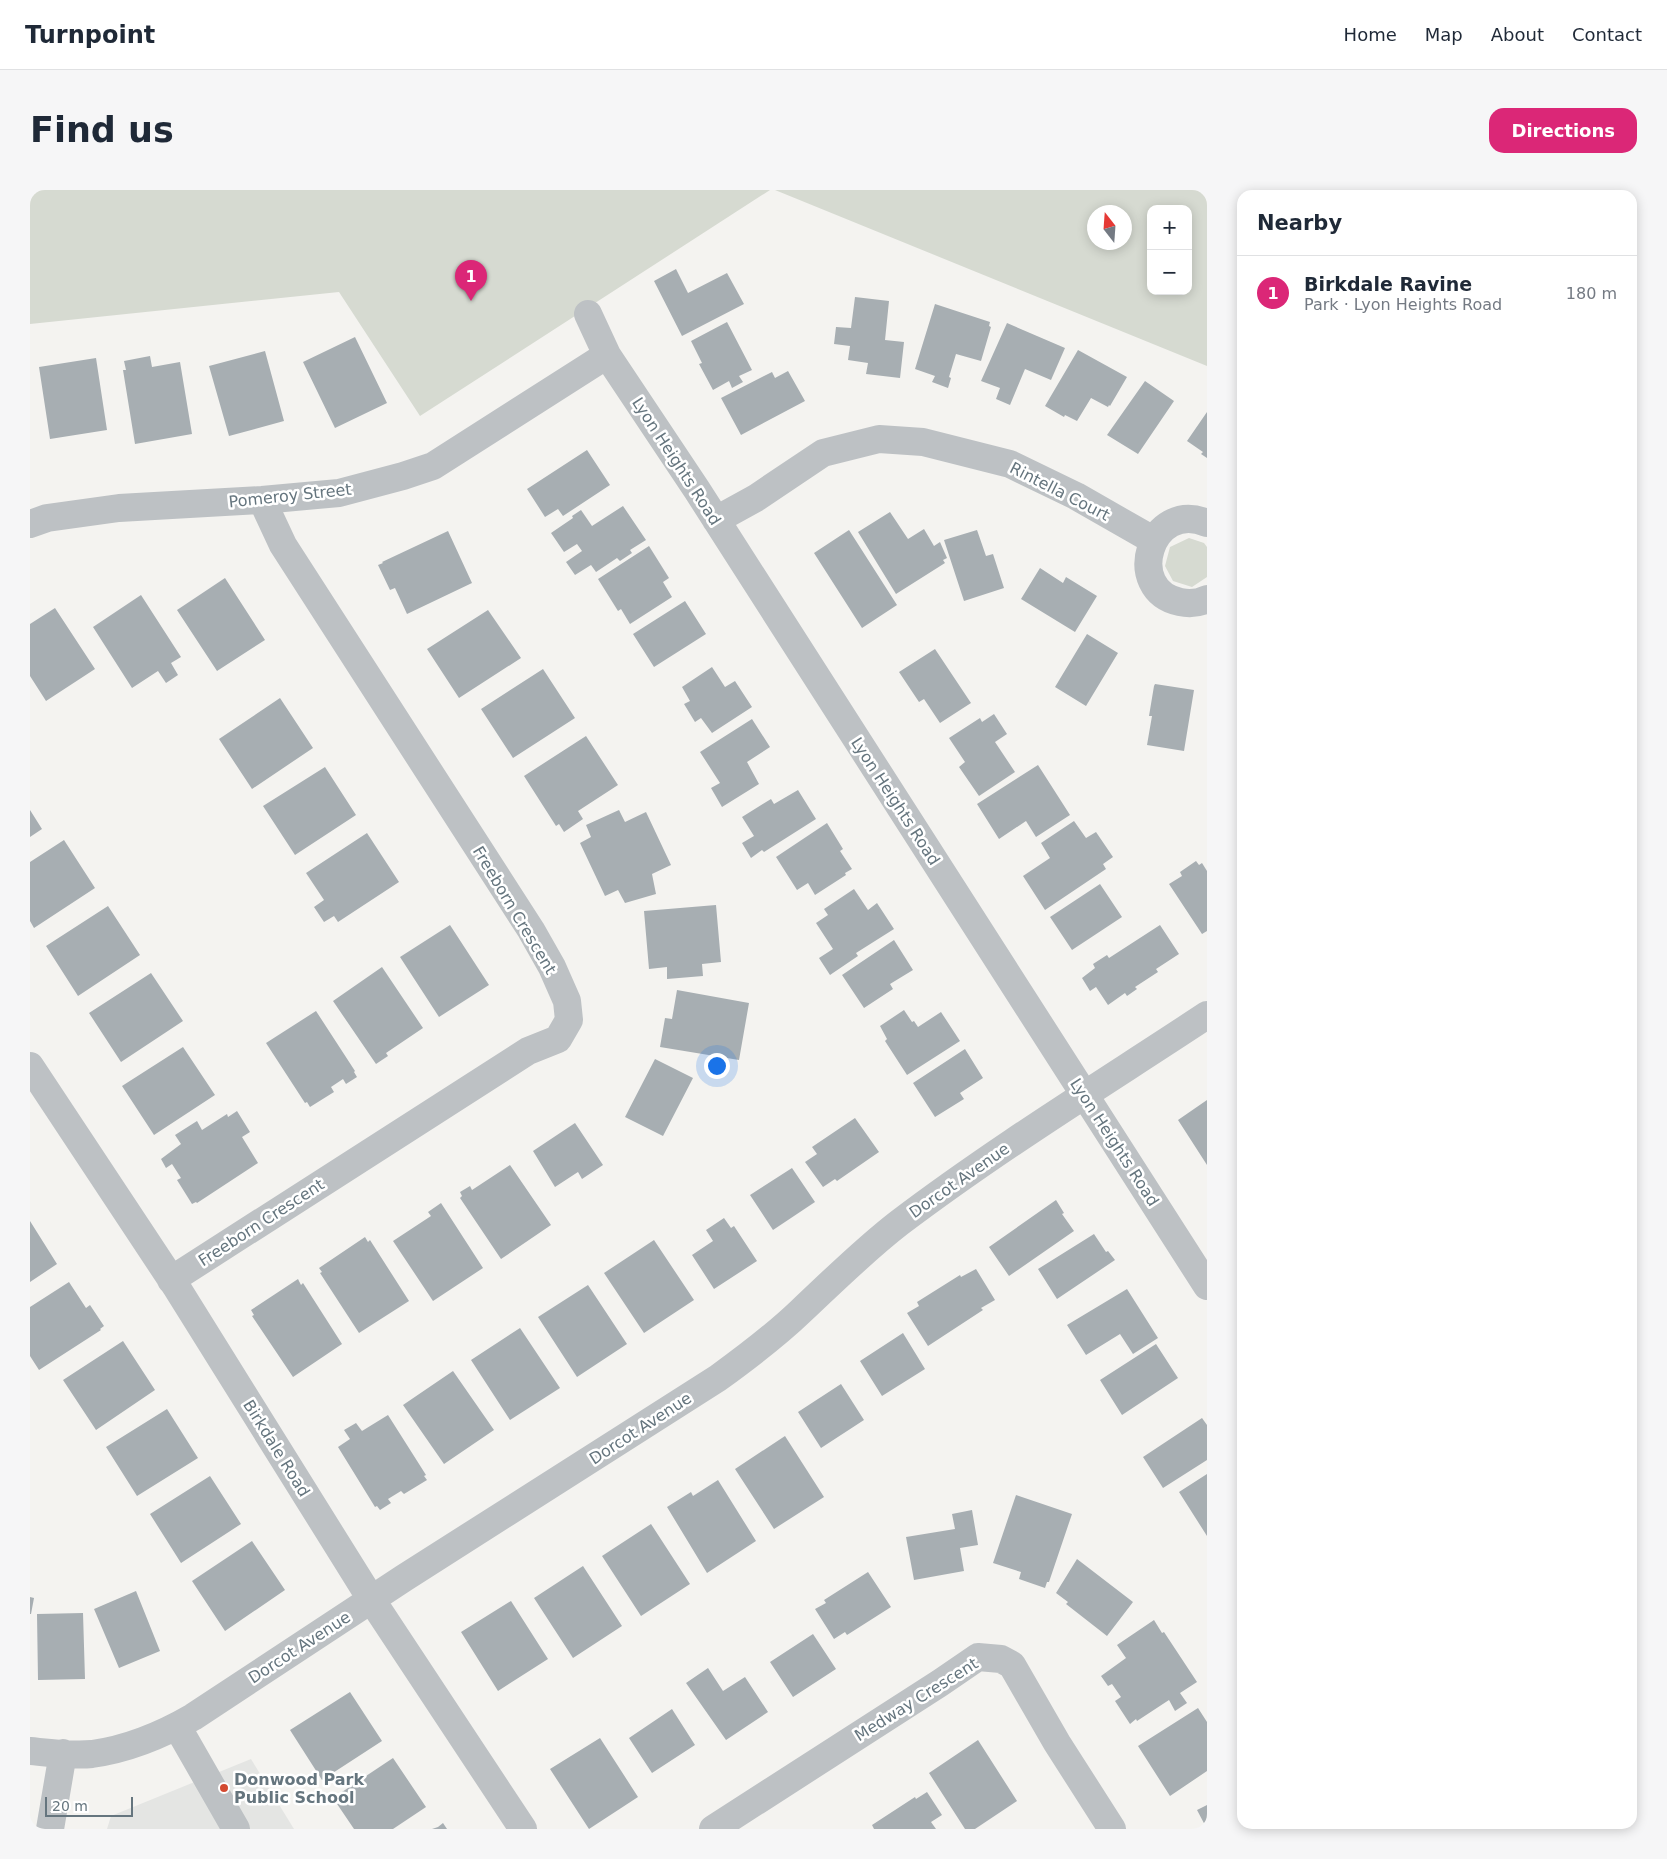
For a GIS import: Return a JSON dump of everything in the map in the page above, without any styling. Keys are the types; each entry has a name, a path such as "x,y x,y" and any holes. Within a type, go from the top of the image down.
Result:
{"street":[{"name":"Lyon Heights Road","path":"588,314 607,355 716,520 1207,1286"},
{"name":"Pomeroy Street","path":"30,524 47,518 119,508 262,500 339,493 403,476 433,466 607,355"},
{"name":"Rintella Court","path":"716,520 756,498 823,453 879,439 923,442 1010,464 1076,496 1153,540"},
{"name":"Freeborn Crescent","path":"171,1280 528,1052 558,1039 569,1020 567,1001 552,967 531,930 283,545 262,500"},
{"path":"1207,523 1186,519 1173,523 1161,530 1153,540 1148,554 1148,568 1152,582 1162,593 1174,601 1188,603 1207,599"},
{"name":"Dorcot Avenue","path":"30,1752 91,1754 133,1745 177,1726 718,1378 760,1347 898,1224 1084,1094 1207,1015"},
{"name":"Birkdale Road","path":"30,1066 171,1280 372,1599 523,1829"},
{"name":"Medway Crescent","path":"713,1829 978,1657 1001,1659 1012,1665 1057,1744 1112,1829"},
{"path":"177,1726 236,1829"},
{"path":"50,1829 63,1753"}],"shaded area":[{"path":"30,190 770,190 420,416 339,292 30,324"},
{"path":"775,190 1207,190 1207,366"},
{"path":"1189,538 1204,543 1207,547 1207,577 1192,587 1173,581 1165,566 1170,547"},
{"name":"Donwood Park Public School","path":"251,1759 294,1829 107,1829 111,1816"}],"building":[{"path":"676,269 688,293 727,273 744,304 682,336 654,281"},
{"path":"855,297 889,301 885,340 904,342 900,378 866,374 868,363 848,360 850,346 834,344 836,327 851,328"},
{"path":"935,304 990,322 989,326 991,327 981,361 956,354 949,377 951,378 948,388 932,382 935,376 915,369"},
{"path":"727,322 752,370 739,376 743,382 732,388 729,381 713,390 699,364 702,363 691,341"},
{"path":"1007,323 1065,348 1051,380 1025,369 1010,405 996,399 1000,388 981,381"},
{"path":"355,337 387,403 335,428 303,362"},
{"path":"1078,350 1127,377 1110,406 1108,407 1091,398 1077,421 1065,415 1064,417 1045,406"},
{"path":"265,351 284,421 229,436 209,366"},
{"path":"150,356 152,367 180,362 192,434 135,444 123,370 126,370 124,361"},
{"path":"96,358 107,430 50,439 39,367"},
{"path":"788,371 805,401 741,435 721,398 772,372 775,378"},
{"path":"1145,381 1174,401 1138,454 1107,435"},
{"path":"1207,412 1207,458 1201,454 1203,452 1187,441"},
{"path":"587,450 610,485 563,516 558,509 545,517 527,489"},
{"path":"623,506 646,540 630,550 632,553 620,561 617,558 596,572 591,565 575,575 566,562 582,551 577,544 564,552 551,533 581,510 592,526"},
{"path":"890,512 908,539 924,529 934,546 940,542 947,558 943,560 945,563 896,594 858,532"},
{"path":"849,530 897,605 862,628 814,553"},
{"path":"977,530 986,556 993,554 1004,588 964,601 944,540"},
{"path":"448,531 472,583 407,614 395,588 390,590 378,565"},
{"path":"649,546 669,578 663,582 672,597 630,624 621,609 618,611 598,579"},
{"path":"1040,568 1063,583 1066,577 1097,596 1075,632 1021,599"},
{"path":"225,578 265,640 217,671 177,610"},
{"path":"141,595 181,657 171,663 178,675 166,683 158,671 132,688 93,627"},
{"path":"685,601 706,634 654,667 633,634"},
{"path":"55,608 95,669 46,701 30,676 30,624"},
{"path":"488,610 521,658 459,698 427,649"},
{"path":"1087,634 1118,653 1086,706 1055,687"},
{"path":"935,649 971,703 940,723 924,699 919,702 899,672"},
{"path":"712,667 725,687 735,681 752,707 712,733 701,718 695,722 684,704 690,701 682,687"},
{"path":"543,669 575,718 513,758 481,709"},
{"path":"1155,684 1194,690 1184,751 1147,745 1152,716 1149,716"},
{"path":"280,698 313,748 252,789 219,739"},
{"path":"994,714 1007,734 995,742 1015,772 979,796 959,767 965,762 949,738 980,718 982,722"},
{"path":"752,719 770,747 747,762 759,784 722,807 711,788 720,783 700,752"},
{"path":"586,736 618,785 578,811 583,819 564,832 559,824 556,826 524,776"},
{"path":"1038,765 1070,815 1036,837 1026,821 999,839 977,804"},
{"path":"325,767 356,815 295,855 263,806"},
{"path":"798,790 816,819 764,852 762,850 751,858 742,843 754,836 742,817 771,799 774,804"},
{"path":"30,810 42,829 30,837"},
{"path":"619,810 625,822 646,812 671,865 652,874 656,894 625,903 618,890 605,896 580,843 591,837 586,825"},
{"path":"1074,821 1086,838 1096,832 1113,857 1103,864 1106,869 1045,910 1023,876 1050,858 1041,843"},
{"path":"827,823 843,849 840,851 852,869 815,895 808,883 797,890 776,857"},
{"path":"367,833 399,882 338,922 334,916 324,922 314,907 324,900 306,873"},
{"path":"64,840 95,888 34,928 30,921 30,862"},
{"path":"1196,861 1199,865 1202,863 1207,871 1207,931 1202,934 1169,884 1182,876 1180,872"},
{"path":"1100,884 1122,917 1072,950 1050,917"},
{"path":"854,889 868,910 877,903 894,929 856,953 858,956 830,975 819,958 833,949 816,923 828,915 824,909"},
{"path":"716,905 721,962 702,964 703,976 667,979 667,967 649,969 644,911"},
{"path":"108,906 140,955 78,996 46,946"},
{"path":"450,925 489,985 439,1017 400,957"},
{"path":"1160,925 1179,954 1156,969 1158,972 1135,987 1137,989 1127,996 1125,993 1108,1005 1096,987 1090,991 1082,978 1095,968 1093,964 1107,955 1109,958"},
{"path":"894,940 913,970 890,984 893,989 864,1008 842,975"},
{"path":"382,967 423,1028 386,1053 388,1056 376,1064 333,1001"},
{"path":"151,973 183,1021 121,1062 89,1013"},
{"path":"677,990 749,1003 739,1060 660,1047 665,1018 672,1019"},
{"path":"904,1010 918,1027 941,1012 960,1041 907,1075 885,1041 887,1039 880,1026"},
{"path":"316,1011 357,1077 346,1084 343,1079 331,1087 334,1092 310,1107 307,1102 305,1103 266,1043"},
{"path":"183,1047 215,1095 154,1135 122,1086"},
{"path":"965,1049 983,1078 960,1093 964,1099 935,1117 913,1083"},
{"path":"655,1059 693,1078 663,1136 625,1117"},
{"path":"1207,1100 1207,1165 1178,1120"},
{"path":"237,1111 250,1132 242,1137 258,1163 197,1203 192,1204 177,1180 181,1178 172,1164 166,1168 161,1159 181,1144 175,1135 197,1121 202,1130 227,1114 228,1117"},
{"path":"855,1118 879,1152 837,1181 835,1179 823,1187 805,1162 817,1154 812,1147"},
{"path":"575,1123 603,1165 582,1179 578,1172 555,1187 533,1151"},
{"path":"510,1165 551,1225 501,1259 460,1198 462,1196 460,1192 470,1186 472,1190"},
{"path":"792,1168 815,1202 773,1230 750,1195"},
{"path":"1056,1200 1064,1213 1062,1214 1074,1231 1009,1276 989,1247"},
{"path":"441,1203 483,1268 433,1301 393,1241 431,1216 428,1212"},
{"path":"724,1218 731,1228 734,1226 757,1261 714,1289 692,1255 713,1241 706,1230"},
{"path":"30,1221 57,1264 30,1282"},
{"path":"1094,1234 1106,1252 1108,1251 1115,1260 1057,1299 1038,1269"},
{"path":"365,1237 368,1242 370,1240 409,1301 359,1333 320,1273 322,1272 319,1268"},
{"path":"654,1240 694,1300 644,1333 604,1273"},
{"path":"976,1269 995,1300 928,1346 907,1313 919,1306 917,1302 960,1275 961,1277"},
{"path":"298,1279 301,1285 303,1283 342,1344 293,1377 252,1316 254,1315 251,1310"},
{"path":"69,1282 86,1308 90,1305 104,1326 101,1330 39,1370 30,1356 30,1307"},
{"path":"588,1285 627,1344 577,1377 538,1317"},
{"path":"1127,1289 1158,1338 1133,1354 1120,1334 1086,1355 1067,1325"},
{"path":"520,1328 560,1388 510,1420 471,1360"},
{"path":"903,1333 925,1369 882,1396 860,1361"},
{"path":"123,1341 155,1390 96,1430 63,1380"},
{"path":"1156,1344 1178,1378 1122,1415 1100,1380"},
{"path":"453,1371 494,1430 444,1464 403,1405"},
{"path":"841,1384 864,1420 821,1448 798,1412"},
{"path":"167,1409 198,1458 137,1496 106,1447"},
{"path":"388,1415 426,1475 424,1476 427,1480 404,1494 401,1491 388,1499 391,1503 380,1510 377,1506 375,1507 338,1447 350,1439 344,1430 356,1423 362,1431"},
{"path":"1202,1418 1207,1425 1207,1460 1163,1488 1143,1457"},
{"path":"785,1436 824,1497 774,1529 735,1469"},
{"path":"1207,1474 1207,1536 1179,1492"},
{"path":"210,1476 241,1524 181,1563 150,1514"},
{"path":"718,1480 756,1541 707,1573 667,1507 691,1492 693,1496"},
{"path":"1016,1495 1072,1514 1049,1582 1047,1582 1045,1588 1019,1579 1021,1572 993,1563"},
{"path":"972,1510 978,1545 960,1548 964,1571 914,1580 906,1537 955,1529 952,1514"},
{"path":"651,1524 690,1584 641,1616 602,1556"},
{"path":"252,1541 285,1590 225,1631 192,1581"},
{"path":"1077,1559 1133,1602 1107,1636 1066,1604 1068,1602 1056,1593"},
{"path":"583,1566 622,1626 573,1658 534,1598"},
{"path":"868,1572 891,1607 847,1635 845,1632 834,1639 815,1609 826,1603 824,1600"},
{"path":"136,1591 160,1651 119,1668 94,1609"},
{"path":"30,1597 34,1598 31,1614 30,1614"},
{"path":"511,1601 548,1659 498,1691 461,1632"},
{"path":"83,1613 85,1679 38,1680 37,1614"},
{"path":"1154,1620 1197,1682 1180,1693 1187,1703 1175,1711 1169,1700 1130,1724 1115,1701 1121,1697 1112,1684 1108,1686 1101,1676 1126,1658 1117,1645"},
{"path":"813,1634 836,1669 793,1697 770,1662"},
{"path":"708,1668 723,1691 745,1677 768,1712 726,1740 686,1683"},
{"path":"350,1692 382,1741 322,1780 290,1730"},
{"path":"1198,1708 1207,1722 1207,1771 1170,1796 1138,1746"},
{"path":"672,1709 695,1745 652,1773 629,1738"},
{"path":"600,1738 638,1797 589,1829 550,1769"},
{"path":"978,1740 1017,1801 975,1829 965,1829 929,1773"},
{"path":"393,1758 426,1807 393,1829 354,1829 333,1798"},
{"path":"927,1792 942,1815 931,1822 936,1829 874,1829 872,1825 915,1797 916,1799"},
{"path":"1207,1805 1207,1829 1197,1810"},
{"path":"443,1823 447,1829 432,1829 438,1827"}],"place":[{"name":"Birkdale Ravine","path":"471,301"},
{"name":"Donwood Park Public School","path":"224,1788"}]}
